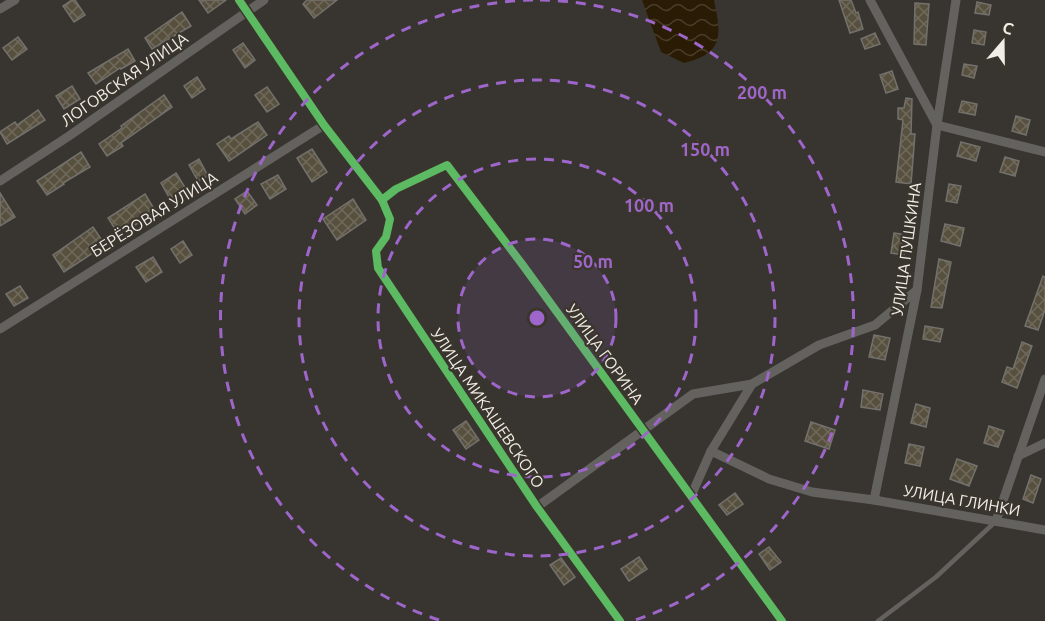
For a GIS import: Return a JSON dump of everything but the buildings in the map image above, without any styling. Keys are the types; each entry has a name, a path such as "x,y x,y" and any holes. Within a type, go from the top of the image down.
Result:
{"street":[{"path":"0,9 15,0"},
{"path":"239,0 324,125 382,200"},
{"name":"ЛОГОВСКАЯ УЛИЦА","path":"0,181 69,136 264,0"},
{"path":"870,0 937,125 1045,152"},
{"name":"УЛИЦА ПУШКИНА","path":"874,500 917,290 937,125 956,0"},
{"name":"БЕРЁЗОВАЯ УЛИЦА","path":"0,329 324,125"},
{"name":"УЛИЦА ГОРИНА","path":"382,200 396,189 447,165 522,264 782,621"},
{"name":"УЛИЦА МИКАШЕВСКОГО","path":"382,200 390,219 386,237 376,251 378,268 537,507 620,621"},
{"path":"537,507 693,394 752,384 819,345 874,325 917,290"},
{"path":"996,521 1045,379"},
{"path":"691,496 711,451 752,384"},
{"path":"1018,456 1045,443"},
{"name":"УЛИЦА ГЛИНКИ","path":"711,451 769,479 812,492 874,500 1045,530"}],"lane":[{"path":"878,621 936,577 996,521"}],"water":[{"path":"642,0 714,0 718,33 713,48 707,54 684,63 661,52"}],"cycle path":[{"path":"239,0 324,125 382,200 390,219 386,237 376,251 378,268 537,507 620,621"},
{"path":"382,200 396,189 447,165 522,264 782,621"}]}
